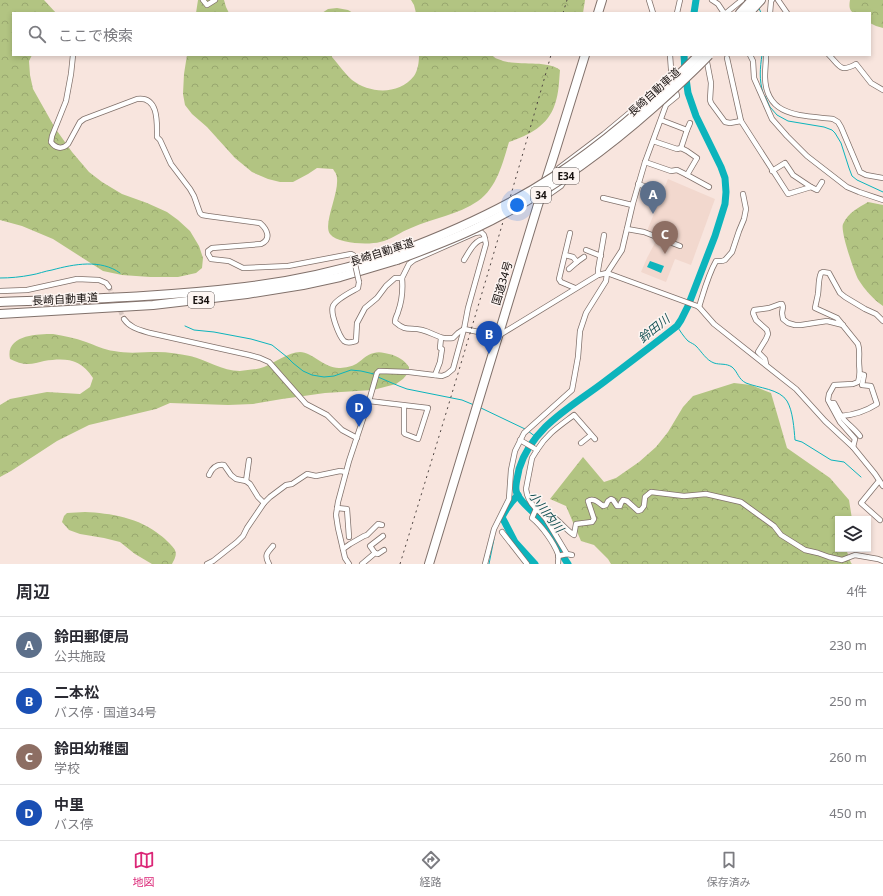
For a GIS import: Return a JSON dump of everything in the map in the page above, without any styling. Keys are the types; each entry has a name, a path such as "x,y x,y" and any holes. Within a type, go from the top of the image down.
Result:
{"highway":[{"path":"598,12 602,0"},
{"path":"741,12 752,0"},
{"path":"750,12 761,0"},
{"name":"国道34号","path":"429,564 585,56"},
{"name":"長崎自動車道","path":"0,314 152,305 247,294 303,285 340,277 396,256 474,221 514,200 552,177 588,153 623,125 699,56"},
{"name":"長崎自動車道","path":"0,302 152,295 246,287 302,278 338,270 445,242 518,206 593,158 628,131 675,89 708,56"}],"street":[{"path":"203,0 207,5 215,0"},
{"path":"650,0 653,12"},
{"path":"677,12 680,0"},
{"path":"712,0 718,4 724,12"},
{"path":"726,12 742,0"},
{"path":"770,12 772,0"},
{"path":"778,0 786,12"},
{"path":"73,56 66,101 51,142 54,146 60,148 65,147 80,122 84,119 137,99 142,98 147,100 155,109 157,117 157,137 160,140 171,164 194,196 200,213 202,215 260,224 265,228 267,233 267,238 262,244 212,248 208,250 210,259 229,261 243,268 288,266 351,254 353,255 359,282 358,288 335,303 332,308 333,316 341,336 345,342 349,343 356,341 358,323 365,308 377,298 386,286 395,278 402,278"},
{"path":"485,564 494,529 509,499 511,470 515,450 525,432 572,390 578,357 580,331 586,313 606,281 607,273 622,250 632,205 645,162 666,105 677,96 672,75 670,56"},
{"path":"705,56 711,83 711,103 725,122 730,123 741,121"},
{"path":"750,56 753,61 754,78 772,119 782,130 807,156 847,186 859,192 883,200"},
{"path":"766,56 765,77 767,88 770,99 776,106 788,113 833,119 838,122 848,141 860,172 866,175 883,178"},
{"path":"830,56 842,68 845,69 856,64 871,82 883,90"},
{"path":"727,58 741,121 772,171 788,194 811,187"},
{"path":"559,168 604,134 672,75"},
{"path":"661,120 687,130"},
{"path":"681,148 690,123"},
{"path":"653,141 677,150 681,148 697,158 687,175"},
{"path":"645,162 671,171 677,170 709,187"},
{"path":"540,198 544,198 561,186 565,180 565,174 559,168 551,164"},
{"path":"772,171 785,164 793,175 817,190 822,182"},
{"path":"638,184 661,192"},
{"path":"698,306 709,275 716,261 725,260 732,252 744,220 746,209 743,194"},
{"path":"603,198 632,205"},
{"path":"627,229 644,232 680,246"},
{"path":"349,564 345,558 338,528 336,515 337,508 346,472 377,373 378,371 409,372 442,376 448,374 453,369 464,329 468,308 486,244 484,235 481,232 475,233 414,260 409,264 402,278 403,287 398,312 395,318 395,322 399,326 422,330 441,338 453,338 464,329 498,336 575,288 598,275 607,273 698,306 714,324 796,389 825,421 853,447 883,486"},
{"path":"570,233 559,279 561,282 575,288"},
{"path":"598,275 604,235"},
{"path":"464,260 477,241 483,238 485,239"},
{"path":"586,250 600,256"},
{"path":"564,254 573,257 577,262"},
{"path":"569,269 584,257"},
{"path":"853,447 855,439 840,422 828,400 829,394 834,385 853,384 858,382 860,374 860,350 858,344 837,318 815,308 820,273 829,273 840,293 865,309 876,314 883,321"},
{"path":"0,291 27,290 77,280 99,280 109,287"},
{"path":"766,364 765,359 758,352 768,334 767,330 756,320 753,313 754,310 782,304 783,319 791,324 801,325 827,321 843,325"},
{"path":"124,319 127,324 135,329 249,355 269,362 306,404 327,415 342,430 357,438"},
{"path":"435,375 440,362 442,349 440,348 441,338"},
{"path":"841,416 853,415 869,409 877,404 871,386 862,385 864,375 860,374"},
{"path":"369,401 428,408 418,439 404,433 404,406"},
{"path":"830,403 834,403 841,416 860,436"},
{"path":"581,443 593,437 574,416 550,433 536,450 532,458 526,489 527,494 536,509 557,519 569,532 574,535 576,524 592,522 594,519 588,501 590,499 594,499 603,506 611,499 617,506 620,506 623,500 627,501 638,511 642,510 645,497 651,492 684,496 706,494 741,502 774,526 781,534 805,550 842,560 855,555 883,561"},
{"path":"521,440 536,450"},
{"path":"246,481 249,460"},
{"path":"209,475 212,469 220,464 224,465 231,475 250,484 258,497 264,503"},
{"path":"207,564 213,562 243,536 264,503 286,484 292,484 307,474 316,476 346,472"},
{"path":"879,481 861,503 880,520"},
{"path":"337,508 347,510 349,537"},
{"path":"536,509 532,518 541,527 559,556 558,564"},
{"path":"541,512 570,554 559,556"},
{"path":"343,550 350,544 367,535 378,524 382,525"},
{"path":"502,532 527,564"},
{"path":"375,553 370,546 383,536"},
{"path":"269,564 266,559 266,554 272,546"},
{"path":"362,564 375,553 378,554 384,550"}],"shaded area":[{"path":"668,179 715,199 691,265 675,259 666,282 641,272 657,239 647,231"}],"green space":[{"path":"0,0 44,0 55,12 12,12 12,56 32,56 29,61 33,89 55,128 72,152 89,172 122,194 167,212 178,220 190,231 199,246 203,258 202,268 196,273 178,277 122,275 103,271 53,239 22,226 0,220"},
{"path":"198,0 224,0 228,12 196,12"},
{"path":"411,0 585,0 583,12 416,12"},
{"path":"850,0 883,0 883,28 871,24 871,12 852,12"},
{"path":"337,8 351,12 324,12 328,9"},
{"path":"187,56 332,56 352,80 359,85 376,90 384,90 401,87 408,82 414,76 418,66 419,56 493,56 503,61 548,65 560,70 559,87 552,112 537,129 509,142 495,182 485,196 462,210 419,225 388,240 375,243 346,242 330,234 328,222 337,180 333,169 317,168 293,182 280,182 268,179 252,172 235,158 185,105 183,94"},
{"path":"868,202 883,205 883,306 869,294 858,279 845,242 843,224 848,216"},
{"path":"53,334 78,339 107,350 119,352 161,352 190,356 233,371 261,368 296,352 309,354 328,366 344,368 354,365 366,356 380,352 392,355 405,362 409,367 409,372 396,384 373,390 325,393 253,404 228,405 170,403 156,409 89,425 57,441 0,477 0,405 10,399 47,392 80,394 90,387 93,378 83,366 72,361 52,360 24,364 10,359 12,345 17,341 31,336"},
{"path":"734,383 751,385 771,393 787,448 830,478 849,500 852,516 835,516 835,552 847,552 852,564 611,564 594,545 581,541 566,506 550,499 583,457 604,482 616,478 639,462 656,447 668,432 683,407 693,396"},
{"path":"85,512 114,515 143,524 152,529 164,538 176,551 172,564 152,564 135,554 120,542 80,534 69,530 62,522 67,513"}],"water":[{"path":"650,261 664,266 661,273 647,267"}],"waterway":[{"name":"鈴田川","path":"694,12 696,0"},
{"path":"759,8 761,12"},
{"name":"鈴田川","path":"568,564 543,523 517,494 516,488 519,469 525,454 533,441 554,419 677,326 688,306 715,236 725,204 725,178 696,116 688,93 684,56"},
{"path":"762,56 760,74 763,93"},
{"path":"765,96 770,107 777,115 788,121 824,127 832,130 841,143 852,176 857,180 883,192"},
{"path":"0,278 27,276 69,266 87,264 104,266 120,273"},
{"path":"185,326 194,330 251,339 272,345 303,371 312,375 324,377 334,376 351,370 374,374"},
{"path":"677,326 688,341 696,346 711,362 730,366 734,369 741,380 746,383 774,391 784,397 791,410 795,440 802,442 831,460 844,462 861,477"},
{"path":"378,377 407,389 462,400 474,405"},
{"path":"481,408 525,429"},
{"path":"528,431 536,437"},
{"name":"鈴田川","path":"518,495 502,517 515,542 535,564"},
{"path":"489,564 494,539"}],"tunnel":[{"path":"109,287 124,319"}],"railway":[{"path":"563,12 567,0"},
{"path":"400,564 477,310 551,56"}],"place":[{"name":"鈴田郵便局","path":"653,214"},
{"name":"鈴田幼稚園","path":"665,254"},
{"name":"二本松","path":"489,354"},
{"name":"中里","path":"359,427"}],"water label":[{"name":"小川内川","path":"546,512"}]}
